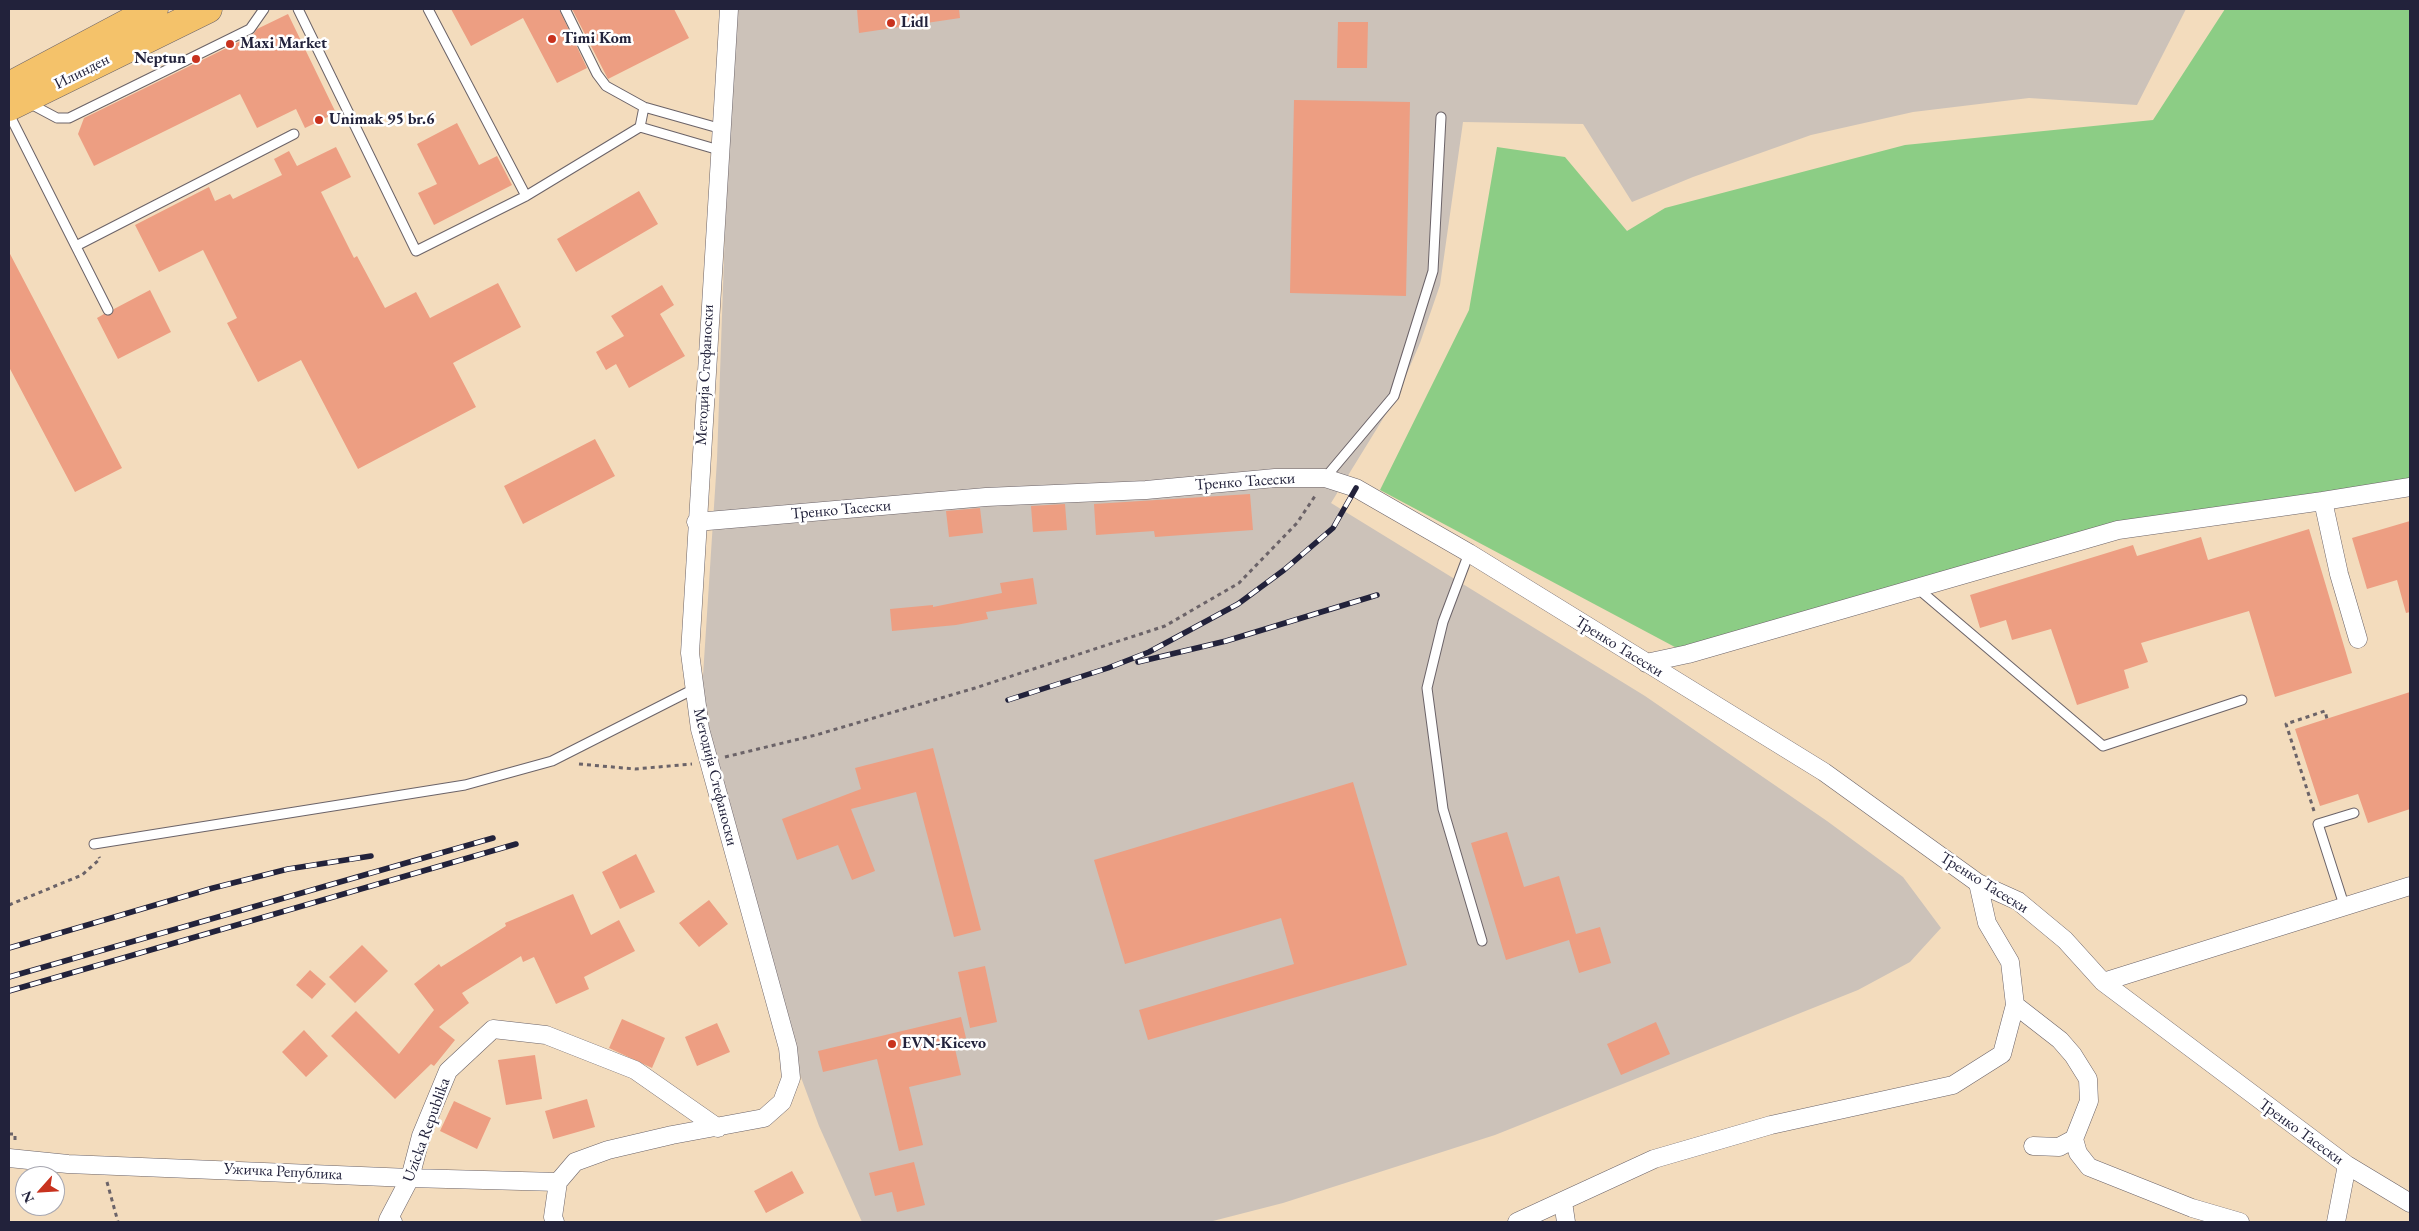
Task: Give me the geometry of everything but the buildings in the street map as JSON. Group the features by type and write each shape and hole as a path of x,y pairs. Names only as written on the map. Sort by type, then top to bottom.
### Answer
{"main road":[{"name":"Илинден","path":"13,102 154,9"},
{"name":"Илинден","path":"13,102 208,9"}],"street":[{"name":"Методија Стефаноски","path":"558,1182 575,1162 608,1150 672,1135 764,1118 782,1102 792,1078 788,1048 700,729 690,653 696,522 729,9"},
{"name":"Тренко Тасески","path":"696,522 986,497 1146,490 1275,478 1326,478 1356,488 1469,553 1824,772 1978,883 2018,901 2065,940 2103,982 2347,1166 2410,1203"},
{"path":"1646,663 1688,654 2118,530 2410,487"},
{"path":"2323,501 2338,574 2358,639"},
{"path":"1517,1222 1654,1159 1771,1125 1953,1085 2002,1054 2015,1004 2010,962 1986,923 1978,883"},
{"path":"2103,982 2346,908 2410,886"},
{"path":"2015,1004 2060,1040 2073,1055 2088,1079 2089,1101 2074,1139 2078,1153 2089,1167 2192,1208 2240,1222"},
{"name":"Uzicka Republika","path":"393,1222 388,1220 410,1178 422,1136 448,1071 493,1029 546,1035 635,1070 718,1128"},
{"path":"2033,1146 2059,1146 2074,1139"},
{"name":"Ужичка Република","path":"9,1158 102,1165 410,1178 558,1182"},
{"path":"2336,1222 2347,1166"},
{"path":"555,1222 553,1217 558,1182"},
{"path":"1563,1202 1566,1222"}],"lane":[{"path":"13,102 57,118 69,118 250,29 264,9"},
{"path":"298,9 416,251 526,196 640,127 719,150"},
{"path":"428,9 526,196"},
{"path":"565,9 597,74 606,86 644,107 722,129"},
{"path":"13,102 76,246 108,310"},
{"path":"640,127 644,107"},
{"path":"1326,478 1394,396 1434,271 1441,117"},
{"path":"76,246 294,134"},
{"path":"1469,553 1443,622 1427,688 1443,809 1482,941"},
{"path":"1915,587 2103,746 2242,700"},
{"path":"94,844 465,785 552,761 694,689"},
{"path":"2346,908 2318,824 2354,813"}],"path":[{"path":"552,761 635,769 709,762 825,732 975,688 1165,626 1239,582 1297,523 1326,478"},
{"path":"2318,824 2286,724 2325,712 2327,719"},
{"path":"9,904 82,875 100,859 94,844"},
{"path":"102,1165 118,1222"}],"shaded area":[{"path":"737,9 2186,9 2137,105 2029,98 1913,112 1811,135 1693,177 1632,202 1583,124 1463,122 1440,285 1420,343 1397,396 1331,503 1645,696 1827,821 1903,877 1941,928 1910,962 1858,990 1495,1135 1283,1203 1209,1222 862,1222 819,1126 799,1072 714,782 702,691 717,460 725,229"}],"green space":[{"path":"2225,9 2410,9 2410,487 2118,530 1688,654 1380,490 1469,310 1497,147 1565,157 1627,231 1665,208 1905,145 2153,120"}],"railway":[{"path":"1008,700 1108,668 1149,652 1238,604 1284,570 1333,528 1356,488"},
{"path":"1138,662 1226,641 1377,595"},
{"path":"9,977 493,838"},
{"path":"9,991 516,844"},
{"path":"9,948 213,888 288,869 371,856"}],"place":[{"name":"Lidl","path":"891,23"},
{"name":"Timi Kom","path":"552,39"},
{"name":"Maxi Market","path":"230,44"},
{"name":"Neptun","path":"196,59"},
{"name":"Unimak 95 br.6","path":"319,120"},
{"name":"EVN-Kicevo","path":"892,1044"}]}
